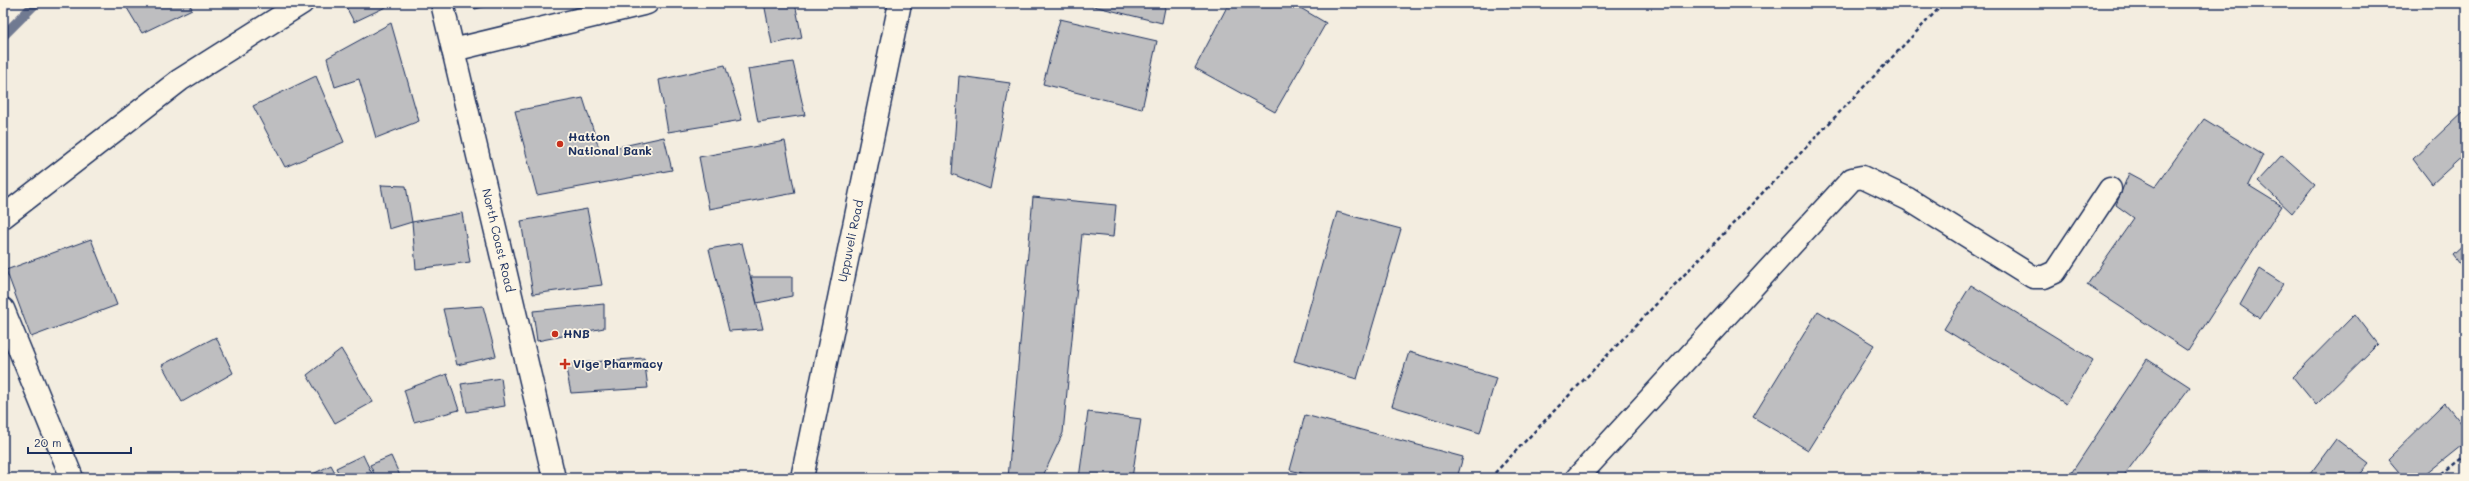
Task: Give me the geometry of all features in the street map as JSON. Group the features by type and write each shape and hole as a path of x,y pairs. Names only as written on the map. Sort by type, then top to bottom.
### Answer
{"street":[{"path":"3,217 180,80 302,3"},
{"name":"North Coast Road","path":"442,3 554,478"},
{"path":"453,50 647,3"},
{"name":"Uppuveli Road","path":"802,478 900,3"},
{"path":"1577,478 1852,179 1862,178 1908,199 2033,277 2044,277 2055,272 2110,189"},
{"path":"3,309 72,478"}],"path":[{"path":"1490,478 1944,3"},
{"path":"2436,478 2466,455"}],"building":[{"path":"124,3 189,3 192,9 142,33"},
{"path":"344,3 394,3 354,22"},
{"path":"473,3 499,3 475,9"},
{"path":"764,3 795,3 802,38 772,44"},
{"path":"1081,3 1166,3 1162,23"},
{"path":"1229,3 1292,3 1326,23 1275,112 1195,68"},
{"path":"1060,19 1157,41 1142,109 1043,84"},
{"path":"391,23 419,121 376,138 359,79 335,87 327,58"},
{"path":"793,62 805,115 758,122 748,69"},
{"path":"725,65 742,120 668,132 659,80"},
{"path":"316,76 344,142 285,167 253,106"},
{"path":"959,76 1010,83 990,189 952,174"},
{"name":"Hatton National Bank","path":"583,98 600,151 664,137 672,170 537,195 515,111"},
{"path":"2466,109 2466,153 2432,184 2413,159"},
{"path":"2204,119 2263,155 2248,185 2282,206 2188,351 2087,285 2134,218 2116,205 2129,173 2155,187"},
{"path":"785,141 795,193 709,209 699,157"},
{"path":"2282,155 2315,184 2292,213 2258,181"},
{"path":"381,185 406,186 412,222 389,229"},
{"path":"1033,197 1116,205 1113,237 1082,234 1063,433 1042,478 1008,478"},
{"path":"587,209 602,285 533,294 521,221"},
{"path":"1337,212 1401,229 1357,379 1294,361"},
{"path":"462,213 470,262 416,269 412,222"},
{"path":"91,239 117,305 31,337 6,270"},
{"path":"742,243 763,329 729,331 709,249"},
{"path":"2466,243 2466,272 2453,255"},
{"path":"2260,269 2283,284 2260,319 2240,305"},
{"path":"751,277 792,277 792,296 757,303"},
{"path":"1971,285 2093,360 2066,404 1944,329"},
{"path":"604,304 604,328 537,341 533,311"},
{"path":"483,306 496,356 457,365 443,309"},
{"path":"1818,311 1874,345 1808,450 1753,417"},
{"path":"2355,314 2378,344 2316,405 2293,377"},
{"path":"216,337 233,373 182,402 162,365"},
{"path":"341,349 373,402 335,423 307,375"},
{"path":"1409,352 1496,378 1480,433 1392,406"},
{"path":"644,358 648,388 571,393 565,364"},
{"path":"2147,359 2190,387 2122,478 2068,478"},
{"path":"447,374 459,410 414,422 404,390"},
{"path":"501,378 505,406 467,412 461,384"},
{"path":"2445,403 2466,429 2466,442 2421,478 2404,478 2388,459"},
{"path":"1088,412 1141,419 1132,478 1079,478"},
{"path":"1305,415 1463,457 1457,478 1319,478 1290,470"},
{"path":"2336,439 2369,464 2357,478 2307,478"},
{"path":"363,455 374,478 341,478 336,468"},
{"path":"391,456 401,478 376,478 370,465"},
{"path":"331,465 338,478 310,478 309,476"}],"waterway":[{"path":"3,36 36,3"}],"place":[{"name":"Hatton National Bank","path":"560,144"},
{"name":"HNB","path":"555,334"},
{"name":"Vige Pharmacy","path":"565,364"}]}
